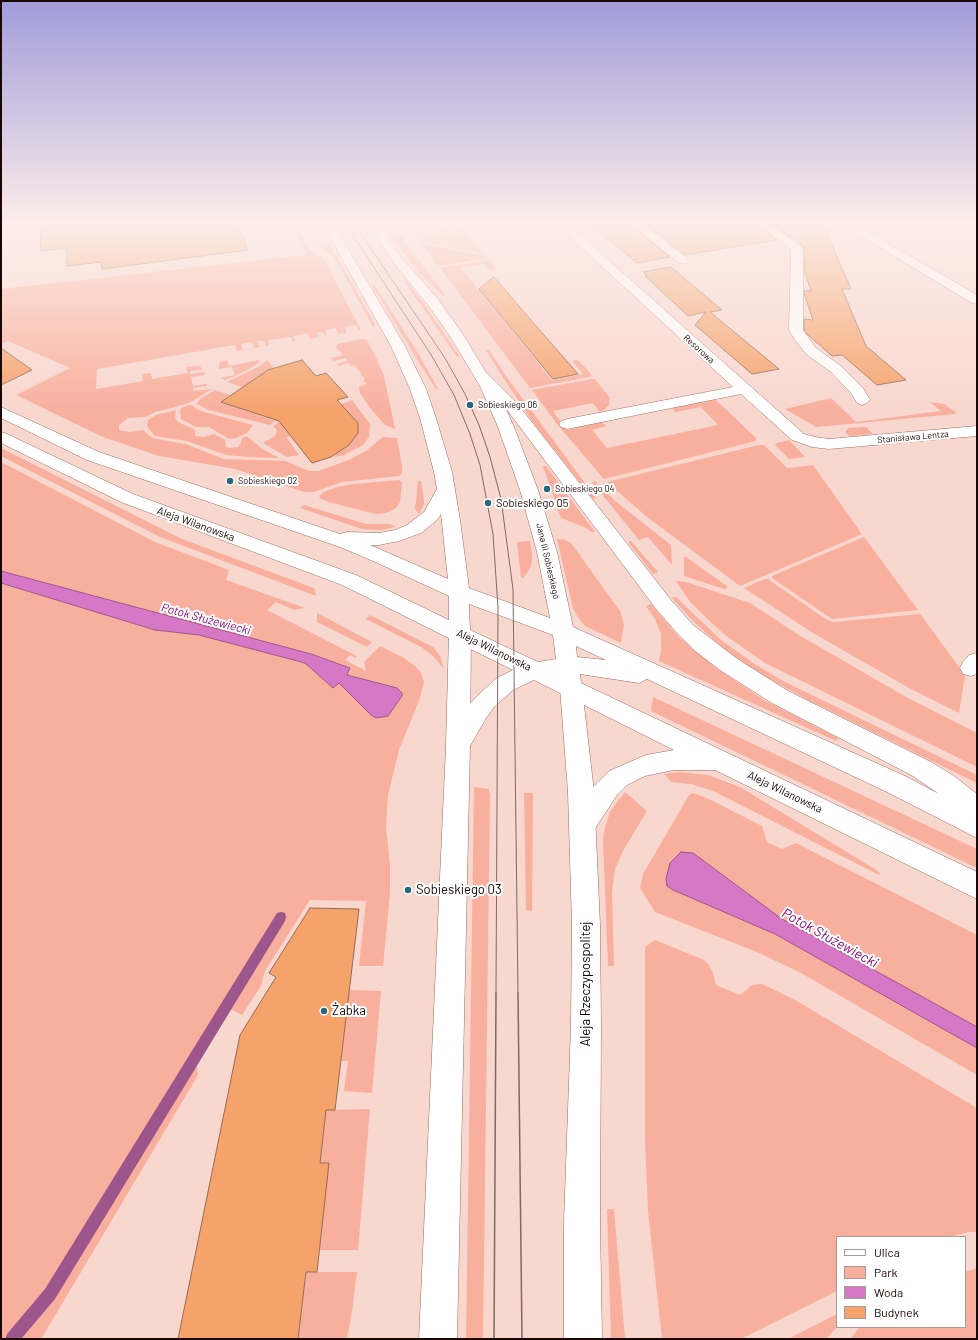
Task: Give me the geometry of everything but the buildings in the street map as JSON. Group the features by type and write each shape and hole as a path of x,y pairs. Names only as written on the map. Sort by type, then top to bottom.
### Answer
{"main road":[{"path":"365,288 394,337 407,364 428,418 446,489 459,592 460,634 458,746 438,1339"},
{"name":"Jana III Sobieskiego","path":"421,288 440,311 479,373 506,427 529,490 549,564 563,631"},
{"name":"Resorowa","path":"631,288 798,437 821,444 849,443"},
{"path":"797,288 796,330 811,351 836,369 858,391 862,400"},
{"path":"956,288 977,300"},
{"path":"479,373 511,405 664,605 686,630 728,664 780,697 922,769 946,784 977,809"},
{"path":"567,424 744,390"},
{"path":"1,412 93,456 380,556 459,592 563,631 890,781 977,826"},
{"name":"Stanisława Lentza","path":"849,443 977,431"},
{"name":"Aleja Wilanowska","path":"1,437 126,498 326,570 536,671"},
{"path":"328,537 379,539 406,532 420,526 431,516 446,489"},
{"name":"Aleja Rzeczypospolitej","path":"563,631 577,741 583,825 587,970 582,1190 583,1339"},
{"path":"458,746 478,711 493,693 514,678 536,671 569,677 598,667 674,681"},
{"name":"Aleja Wilanowska","path":"569,677 720,760 977,886"},
{"path":"583,825 608,787 618,778 636,769 646,765 674,760 720,760"}],"green space":[{"path":"14,288 339,288 361,330 359,330 356,325 344,327 347,333 338,334 335,328 325,330 327,336 325,336 323,332 317,333 319,337 311,339 307,333 293,336 296,341 293,342 291,337 268,340 269,346 266,346 264,341 258,341 260,347 254,348 252,342 241,344 243,350 237,351 235,345 97,369 96,389 143,381 142,374 151,373 152,379 188,373 186,367 199,366 203,369 190,371 190,374 204,372 205,375 191,377 193,386 207,384 207,386 193,388 193,391 212,389 191,402 155,412 145,417 128,418 119,425 119,430 130,432 143,430 152,438 185,444 224,459 286,461 309,471 318,471 349,460 366,451 383,437 397,438 402,474 399,476 342,482 314,492 304,492 235,469 159,456 103,437 16,395 70,368 8,341 1,344 1,289"},
{"path":"351,288 354,288 375,324 373,327"},
{"path":"374,288 376,288 420,356 438,389 436,389"},
{"path":"409,288 411,288 423,302 460,357 457,357"},
{"path":"434,288 439,288 445,295 443,296"},
{"path":"455,288 477,288 552,380 583,374 572,361 576,360 579,361 592,375 590,377 530,388"},
{"path":"362,339 367,340 384,376 395,429 385,425 370,408 360,393 359,387 367,384 363,380 365,379 361,375 362,374 354,365 351,366 348,363 338,366 337,364 348,361 346,358 334,361 331,358 343,355 336,347 337,344"},
{"path":"486,350 489,350 506,376 596,498 593,499 534,424"},
{"path":"227,360 229,366 260,361 256,365 225,380 221,378 235,375 232,367 219,369 219,363"},
{"path":"267,360 274,368 255,379 247,386 243,387 227,382 260,366"},
{"path":"595,379 610,398 609,405 605,409 600,412 593,403 553,411 567,430 602,422 606,426 592,430 607,448 718,425 701,407 676,412 672,408 713,399 716,400 756,438 756,441 604,479 557,424 532,390"},
{"path":"215,390 230,395 221,402 275,421 270,425 209,410 197,404 200,399"},
{"path":"831,398 856,422 941,411 930,402 944,404 956,412 955,414 816,427 785,409"},
{"path":"352,400 370,424 369,437 363,445 344,455 335,457 334,456 349,445 358,433 358,423 341,404"},
{"path":"192,405 196,409 204,412 253,425 247,433 236,438 229,439 209,427 196,427 181,419 181,408"},
{"path":"176,410 175,418 178,422 195,430 195,436 204,437 214,434 225,440 226,447 230,448 238,447 242,438 247,436 261,448 279,458 226,455 187,441 155,436 147,426 148,420 156,415"},
{"path":"279,422 291,436 287,438 299,455 287,457 263,443 275,436 277,430 273,426"},
{"path":"866,427 873,434 849,436 845,432 848,428"},
{"path":"789,440 805,457 789,459 775,445 777,443"},
{"path":"764,445 787,468 813,465 862,534 740,586 647,517 607,482"},
{"path":"1,448 182,539 314,588 316,596 160,537 1,456"},
{"path":"1,462 155,542 229,570 226,580 305,608 294,610 276,602 267,610 357,656 355,658 350,655 345,660 366,671 364,662 380,646 404,658 416,667 421,673 424,682 420,698 399,750 388,795 386,827 390,865 390,893 383,966 359,966 366,901 310,900 265,971 261,986 242,1015 229,1008 196,1059 198,1075 40,1339 1,1339 1,583 155,630 199,635 305,663 333,688 339,682 371,715 388,716 402,696 397,688 347,675 350,669 311,654 1,571"},
{"path":"543,466 546,466 595,532 561,518"},
{"path":"399,480 402,482 400,502 396,508 386,513 375,514 329,502 321,499 319,496 322,493 337,487"},
{"path":"418,481 421,481 424,500 424,504 419,514 415,508"},
{"path":"595,481 614,500 671,545 672,565 648,537 639,540 592,482"},
{"path":"304,505 366,524 390,524 396,527 381,530 362,529 300,508"},
{"path":"864,537 918,610 832,619 772,578 772,576"},
{"path":"557,539 565,540 571,543 620,611 624,624 621,643 585,626 577,616 573,608"},
{"path":"530,541 532,562 529,570 523,578 521,578 517,542"},
{"path":"631,541 658,572 653,574 628,542"},
{"path":"684,557 727,586 727,588 724,589 684,576"},
{"path":"768,579 827,620 834,622 920,614 965,675 959,713 909,688 813,633 744,588"},
{"path":"676,581 686,582 750,603 799,635 906,697 977,733 977,767 765,663 725,635 713,624 691,603"},
{"path":"676,597 721,640 756,665 785,682 977,775 977,783 808,700 753,670 724,649 692,620 672,598"},
{"path":"651,604 678,636 715,667 764,700 838,738 836,741 659,661 661,634 655,619 646,606"},
{"path":"317,613 372,642 367,647 317,622"},
{"path":"370,615 433,647 440,656 444,669 433,656 421,647 366,619"},
{"path":"653,697 977,849 977,868 651,711"},
{"path":"679,772 708,775 740,787 878,871 880,873 879,875 713,791 691,784 671,782 664,774"},
{"path":"474,787 489,789 490,793 483,1339 466,1339"},
{"path":"625,792 647,811 624,849 615,869 612,892 614,966 608,966 603,841 604,831 610,812"},
{"path":"524,793 533,793 532,911 526,910"},
{"path":"693,793 709,799 762,826 767,842 782,849 796,843 977,935 977,1075 801,973 757,952 655,912 640,888 643,874 689,795"},
{"path":"655,940 704,960 709,965 713,973 716,985 740,995 752,985 762,984 795,1000 977,1108 977,1232 969,1232 953,1236 836,1236 836,1292 741,1339 662,1339 648,1211 645,1140 645,947"},
{"path":"349,990 381,991 372,1093 344,1091 348,1061 341,1061"},
{"path":"370,1109 358,1250 319,1250 322,1224 320,1163 326,1110"},
{"path":"607,1209 614,1209 625,1339 611,1339"},
{"path":"977,1268 977,1339 850,1339 859,1328 966,1328 966,1272"},
{"path":"306,1272 357,1272 347,1339 298,1339"},
{"path":"836,1315 836,1328 826,1339 788,1339"}],"water":[{"path":"1,571 311,654 350,668 347,675 397,688 402,693 402,696 388,716 376,718 371,715 339,683 333,688 305,663 199,635 155,630 1,583"},
{"path":"681,852 693,853 782,919 977,1027 977,1048 775,934 673,890 667,886 666,879 670,863"}],"waterway":[{"path":"12,1339 50,1294 281,917"}],"tram line":[{"path":"387,288 430,353 454,395 470,434 480,465 493,534 498,607 496,994"},
{"path":"397,288 445,358 465,394 479,425 490,457 501,499 513,589 518,994"},
{"path":"494,1339 496,993"},
{"path":"518,993 522,1339"}],"place":[{"name":"Sobieskiego 06","path":"470,405"},
{"name":"Sobieskiego 02","path":"230,481"},
{"name":"Sobieskiego 04","path":"547,489"},
{"name":"Sobieskiego 05","path":"488,503"},
{"name":"Sobieskiego 03","path":"408,890"},
{"name":"Żabka","path":"324,1011"}],"water label":[{"name":"Potok Służewiecki","path":"206,619"},
{"name":"Potok Służewiecki","path":"830,938"}]}
